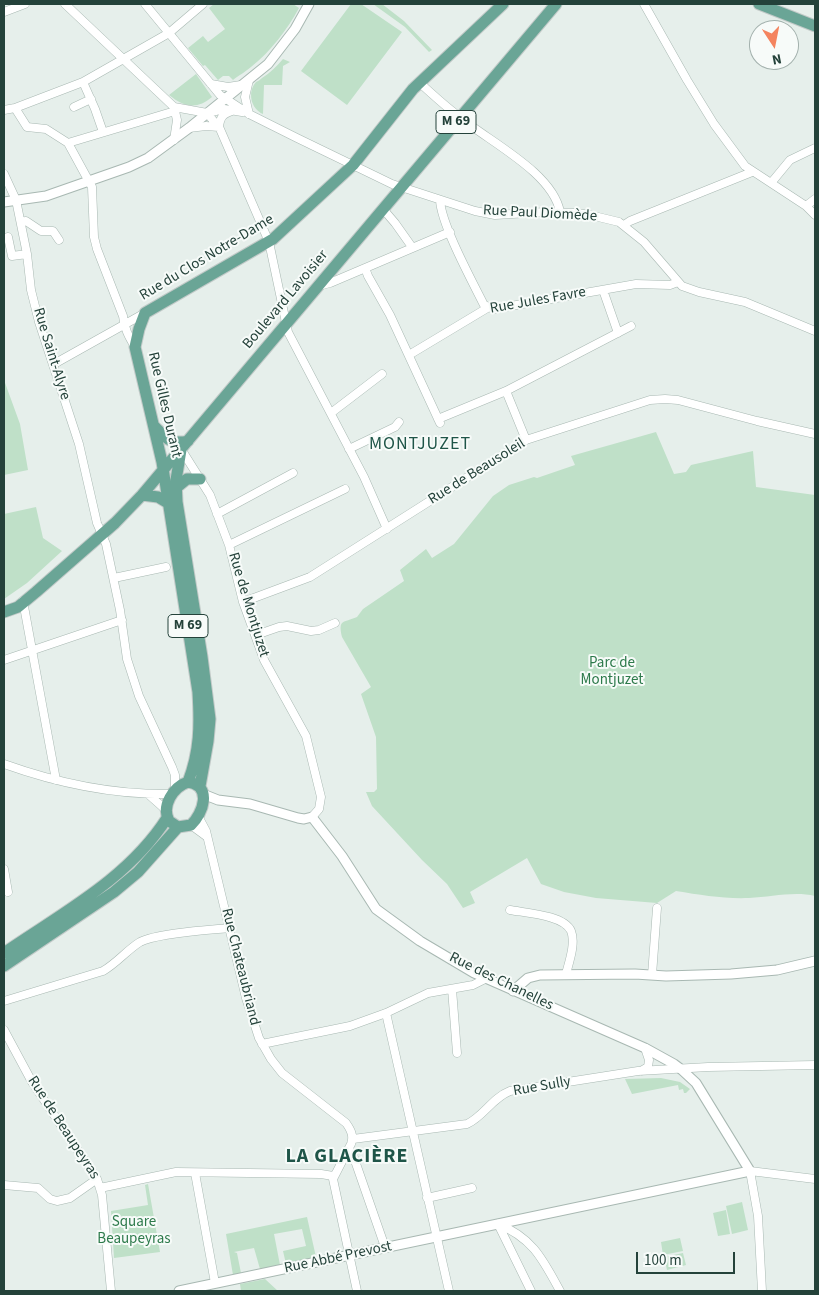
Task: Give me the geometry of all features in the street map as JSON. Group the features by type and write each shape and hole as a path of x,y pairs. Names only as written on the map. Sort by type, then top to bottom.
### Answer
{"main road":[{"name":"Rue du Clos Notre-Dame","path":"145,313 269,242 353,166 393,113 420,83 503,4"},
{"name":"Boulevard Lavoisier","path":"7,610 18,607 36,592 124,514 142,495 556,4"},
{"path":"760,4 815,26"},
{"name":"Rue Gilles Durant","path":"145,313 135,347 163,470"},
{"path":"154,426 169,441 185,445"},
{"name":"M 69","path":"185,445 176,488 210,719 202,790"},
{"name":"M 69","path":"163,470 199,700 200,717 196,760 179,785"},
{"path":"176,488 187,479 200,479"},
{"path":"142,495 158,497 168,503"},
{"path":"4,953 108,883 130,863 161,827 179,785 202,790 197,817 178,827 138,872 114,892 4,966"},
{"path":"167,814 174,826 178,827"}],"street":[{"path":"4,12 25,4"},
{"path":"65,4 174,109 177,120 174,140"},
{"name":"Rue Paul Diomède","path":"145,4 211,84 225,98 249,114 353,166 401,187 475,211 495,215 560,212 590,215 619,222 644,242 678,282 688,289 745,302 815,331"},
{"path":"4,110 83,82 169,33 203,4"},
{"path":"4,202 46,196 148,158 174,140 268,64 295,29 309,4"},
{"path":"644,4 714,124 744,166 806,206 815,215"},
{"path":"83,82 103,132"},
{"path":"211,84 228,87 245,83"},
{"path":"245,83 245,97 249,114"},
{"path":"420,83 460,118 537,174 559,205 560,212"},
{"path":"74,107 91,100"},
{"path":"14,108 27,127 46,129 68,143 174,109"},
{"name":"Rue Paul Diomède","path":"174,109 207,113 224,109 249,114"},
{"path":"219,127 220,119 224,114 233,110"},
{"path":"207,113 219,127 269,242 288,332 331,413 388,529"},
{"path":"189,128 219,127"},
{"name":"Rue Gilles Durant","path":"68,143 93,192 94,237 97,249 123,316 124,325 135,347"},
{"path":"771,183 790,160 815,148"},
{"path":"624,225 752,172"},
{"name":"Rue Saint-Alyre","path":"4,174 16,200 27,254 31,290 79,444 88,489 97,523 102,534"},
{"path":"806,206 815,199"},
{"path":"440,200 440,206 450,232 484,305 489,307"},
{"path":"383,209 412,247"},
{"path":"21,222 26,221 41,231 53,231 59,240"},
{"path":"318,286 330,283 450,232"},
{"path":"8,237 12,256 27,254"},
{"path":"365,268 439,421 506,391 631,326"},
{"name":"Rue Jules Favre","path":"409,356 489,307 494,309 636,284 670,285 678,282"},
{"path":"603,290 618,332"},
{"name":"Rue du Clos Notre-Dame","path":"54,364 145,313"},
{"path":"331,413 382,374"},
{"path":"506,391 526,440"},
{"name":"Rue de Beausoleil","path":"244,602 310,577 526,440 629,407 657,399 678,400 815,434"},
{"path":"349,449 394,427 400,422"},
{"name":"Rue de Montjuzet","path":"185,445 218,514 229,545 244,602 264,660 302,729 308,744 321,797 319,809 312,817"},
{"path":"218,514 293,473"},
{"path":"229,545 345,489"},
{"path":"102,534 114,578 127,659 138,696 168,754 179,785 146,794"},
{"path":"114,578 166,567"},
{"path":"23,601 56,780"},
{"path":"4,660 122,620"},
{"path":"256,635 287,626 311,631 319,630 335,623"},
{"path":"4,764 56,780 104,789 146,794 153,797 167,814"},
{"path":"202,790 218,800 250,804 304,819 312,817"},
{"path":"206,836 197,817 218,800"},
{"name":"Rue Chateaubriand","path":"197,817 204,826 252,1020 262,1044 282,1072 346,1124 351,1131 353,1139"},
{"name":"Rue des Chanelles","path":"312,817 342,856 376,909 420,941 456,963 645,1048 682,1070 696,1084 750,1171"},
{"path":"4,869 8,892"},
{"path":"652,975 657,908"},
{"path":"510,910 564,922 571,931 573,941 566,974"},
{"path":"4,1001 103,971 114,965 139,943 151,937 230,928"},
{"path":"513,990 521,982 532,976 566,974 706,975 766,971 815,961"},
{"path":"262,1044 350,1026 386,1013 428,993 473,985 487,978"},
{"path":"452,989 457,1053"},
{"path":"386,1013 449,1291"},
{"name":"Rue de Beaupeyras","path":"4,1030 32,1082 100,1188 111,1291"},
{"path":"641,1071 648,1067 649,1060 645,1048"},
{"name":"Rue Sully","path":"353,1139 467,1124 477,1119 500,1095 510,1091 641,1071 815,1064"},
{"path":"353,1139 333,1176 333,1183 357,1291"},
{"path":"349,1149 353,1155 385,1247"},
{"path":"762,1291 758,1216 750,1171 815,1179"},
{"name":"Rue Abbé Prevost","path":"179,1291 750,1171"},
{"path":"100,1188 176,1172 321,1174 333,1176"},
{"path":"195,1173 215,1283"},
{"path":"4,1185 38,1188 50,1199 57,1201 70,1198 96,1179"},
{"path":"427,1198 472,1188"},
{"path":"498,1224 531,1291"},
{"path":"498,1224 532,1246 539,1253 560,1291"}],"green space":[{"path":"214,4 293,4 299,8 278,40 258,61 233,80 229,76 223,76 218,80 188,48 203,36 208,42 225,29 209,8"},
{"path":"351,4 361,4 402,32 347,105 301,71"},
{"path":"373,4 382,4 404,21 432,50 429,52 405,27"},
{"path":"283,59 290,62 283,66 282,85 264,85 263,114 253,104 251,95 253,86 271,72"},
{"path":"196,74 212,97 201,104 190,105 180,102 169,95"},
{"path":"4,380 20,424 28,470 4,475"},
{"name":"Parc de Montjuzet","path":"656,432 674,474 686,472 691,465 753,451 756,487 815,495 815,896 791,894 731,898 676,891 657,903 596,898 564,892 541,884 527,858 470,892 475,903 463,908 447,884 372,806 366,792 374,792 377,789 376,737 361,694 371,687 342,637 341,624 357,617 363,609 404,581 400,570 426,549 432,558 454,544 493,496 509,485 575,465 571,456"},
{"path":"36,507 43,538 62,551 27,583 4,599 4,514"},
{"path":"661,1078 680,1082 690,1089 684,1093 683,1089 679,1090 678,1085 632,1094 625,1079"},
{"name":"Square Beaupeyras","path":"148,1184 160,1252 114,1258 111,1211 148,1205 145,1185"},
{"path":"742,1202 748,1230 732,1234 726,1206"},
{"path":"726,1210 730,1234 718,1236 713,1213"},
{"path":"307,1217 316,1257 286,1264 283,1251 306,1246 302,1229 274,1234 280,1265 260,1269 254,1248 234,1252 237,1253 241,1273 233,1275 226,1234"},
{"path":"680,1238 683,1251 663,1255 661,1242"},
{"path":"683,1253 686,1265 667,1270 664,1257"},
{"path":"265,1279 278,1291 241,1291 240,1284"}],"district":[{"name":"MONTJUZET","path":"420,445"},
{"name":"LA GLACIÈRE","path":"347,1158"}]}
